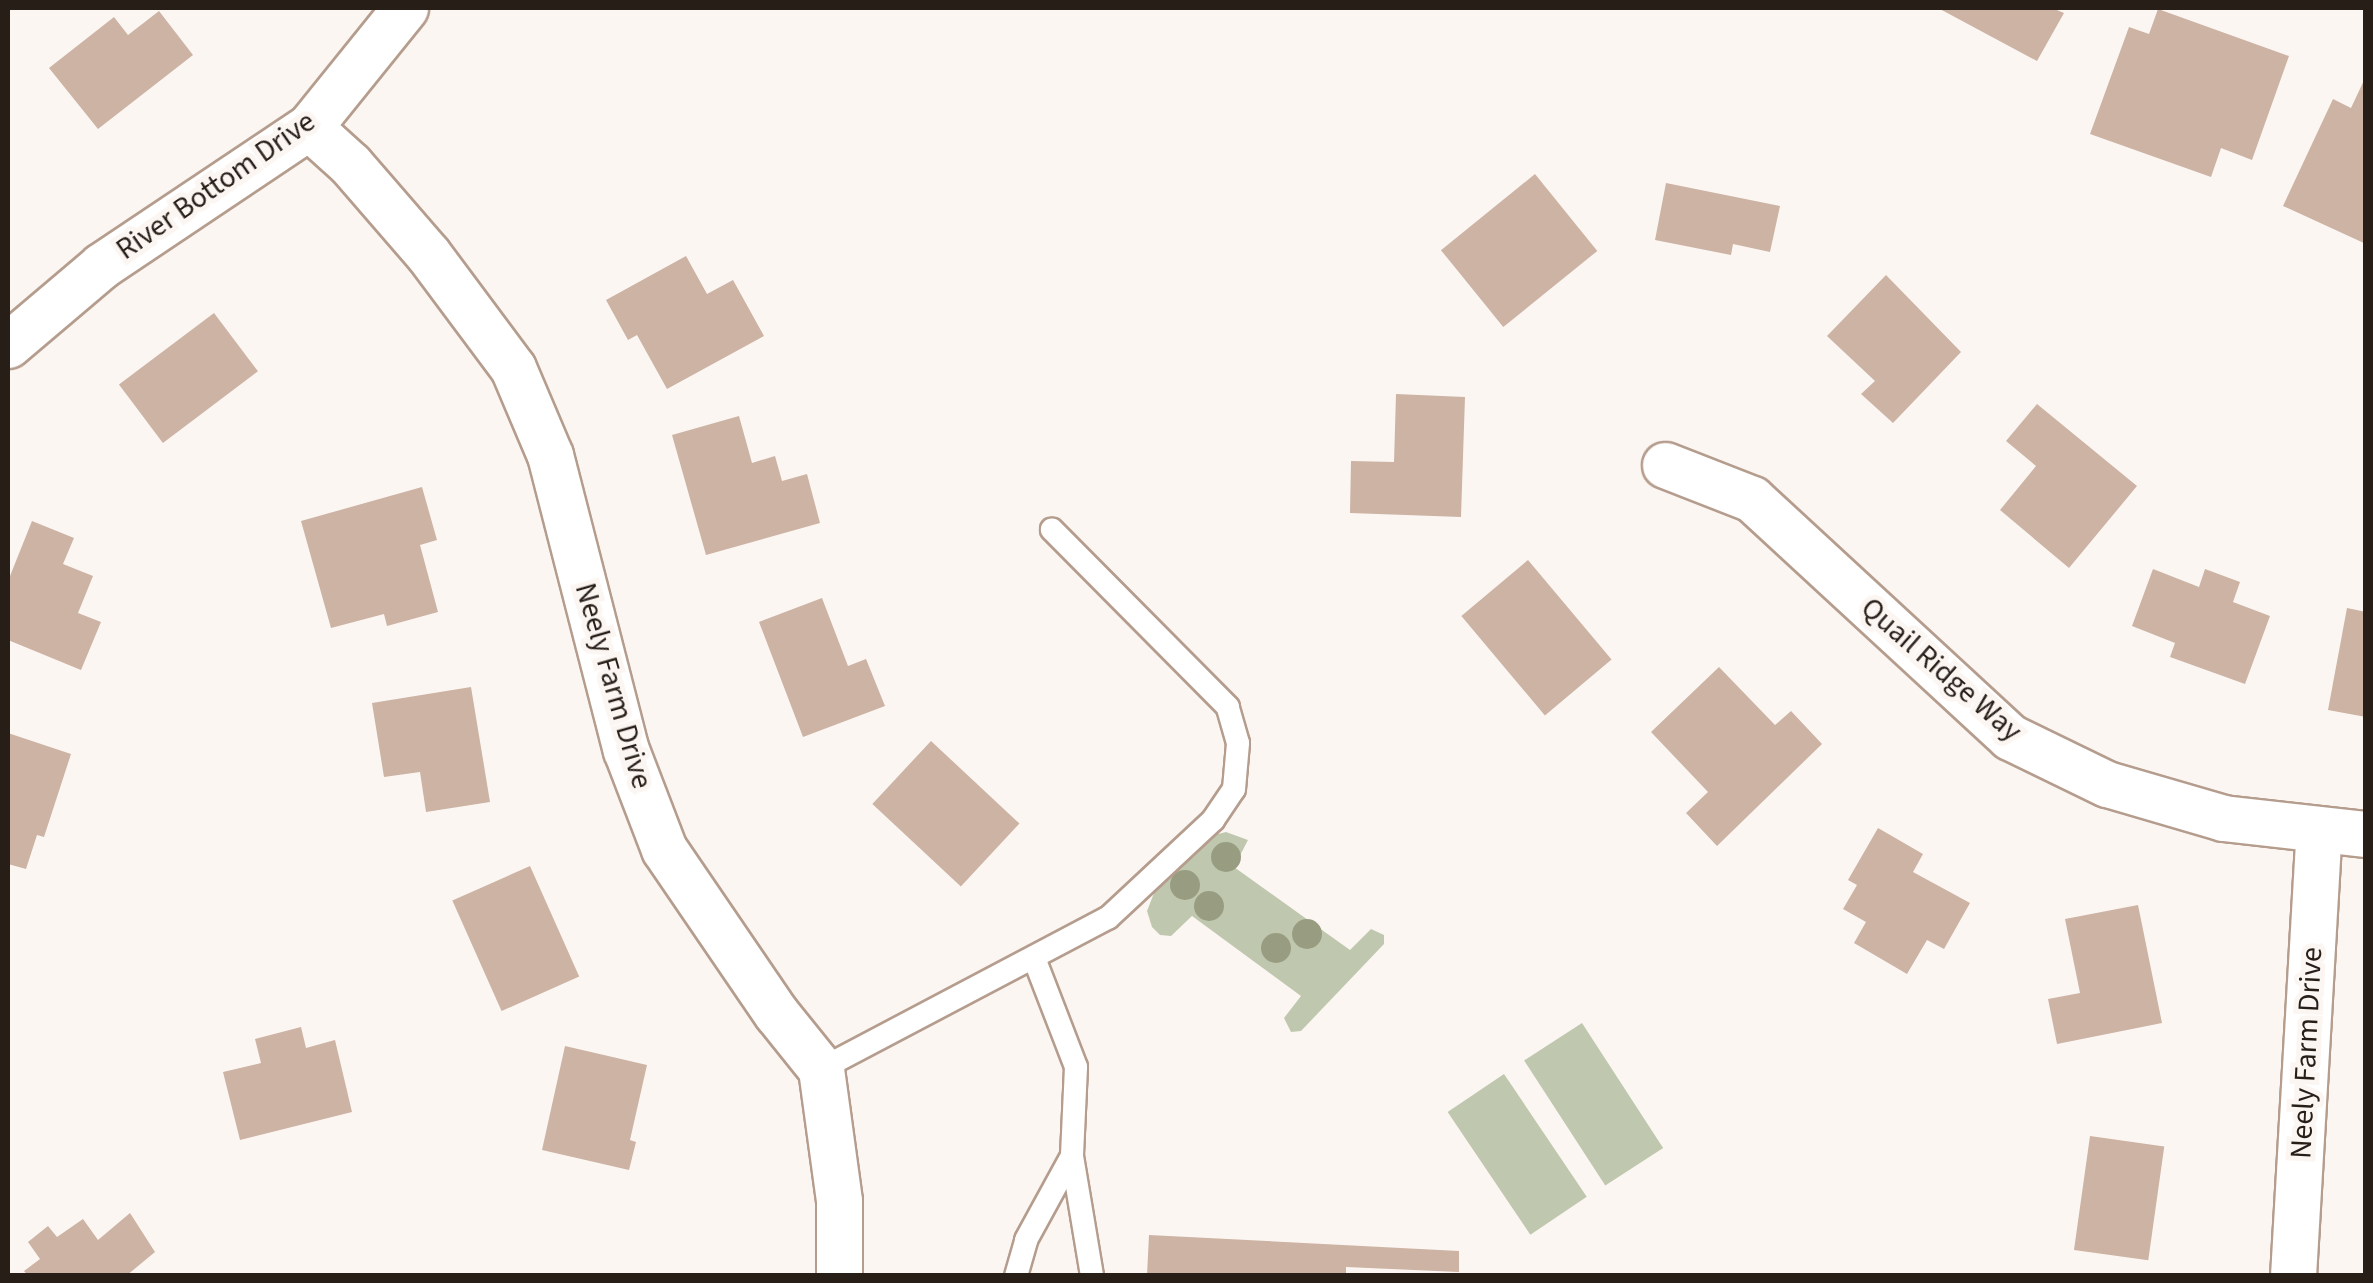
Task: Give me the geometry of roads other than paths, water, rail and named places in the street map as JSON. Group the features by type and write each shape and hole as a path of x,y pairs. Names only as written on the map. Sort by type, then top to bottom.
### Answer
{"street":[{"name":"River Bottom Drive","path":"8,344 101,266 310,127 404,8"},
{"name":"Neely Farm Drive","path":"310,127 350,164 428,254 513,368 550,454 626,750 664,849 776,1013 820,1069 839,1201 839,1276"},
{"name":"Quail Ridge Way","path":"1665,465 1752,499 2010,737 2107,784 2223,818 2366,834"},
{"name":"Neely Farm Drive","path":"2294,1276 2319,830"}],"lane":[{"path":"820,1069 1108,918 1214,820 1234,789 1238,743 1228,706 1052,530"},
{"path":"1034,958 1076,1067 1072,1156 1092,1276"},
{"path":"1016,1276 1026,1240 1072,1156"}]}
